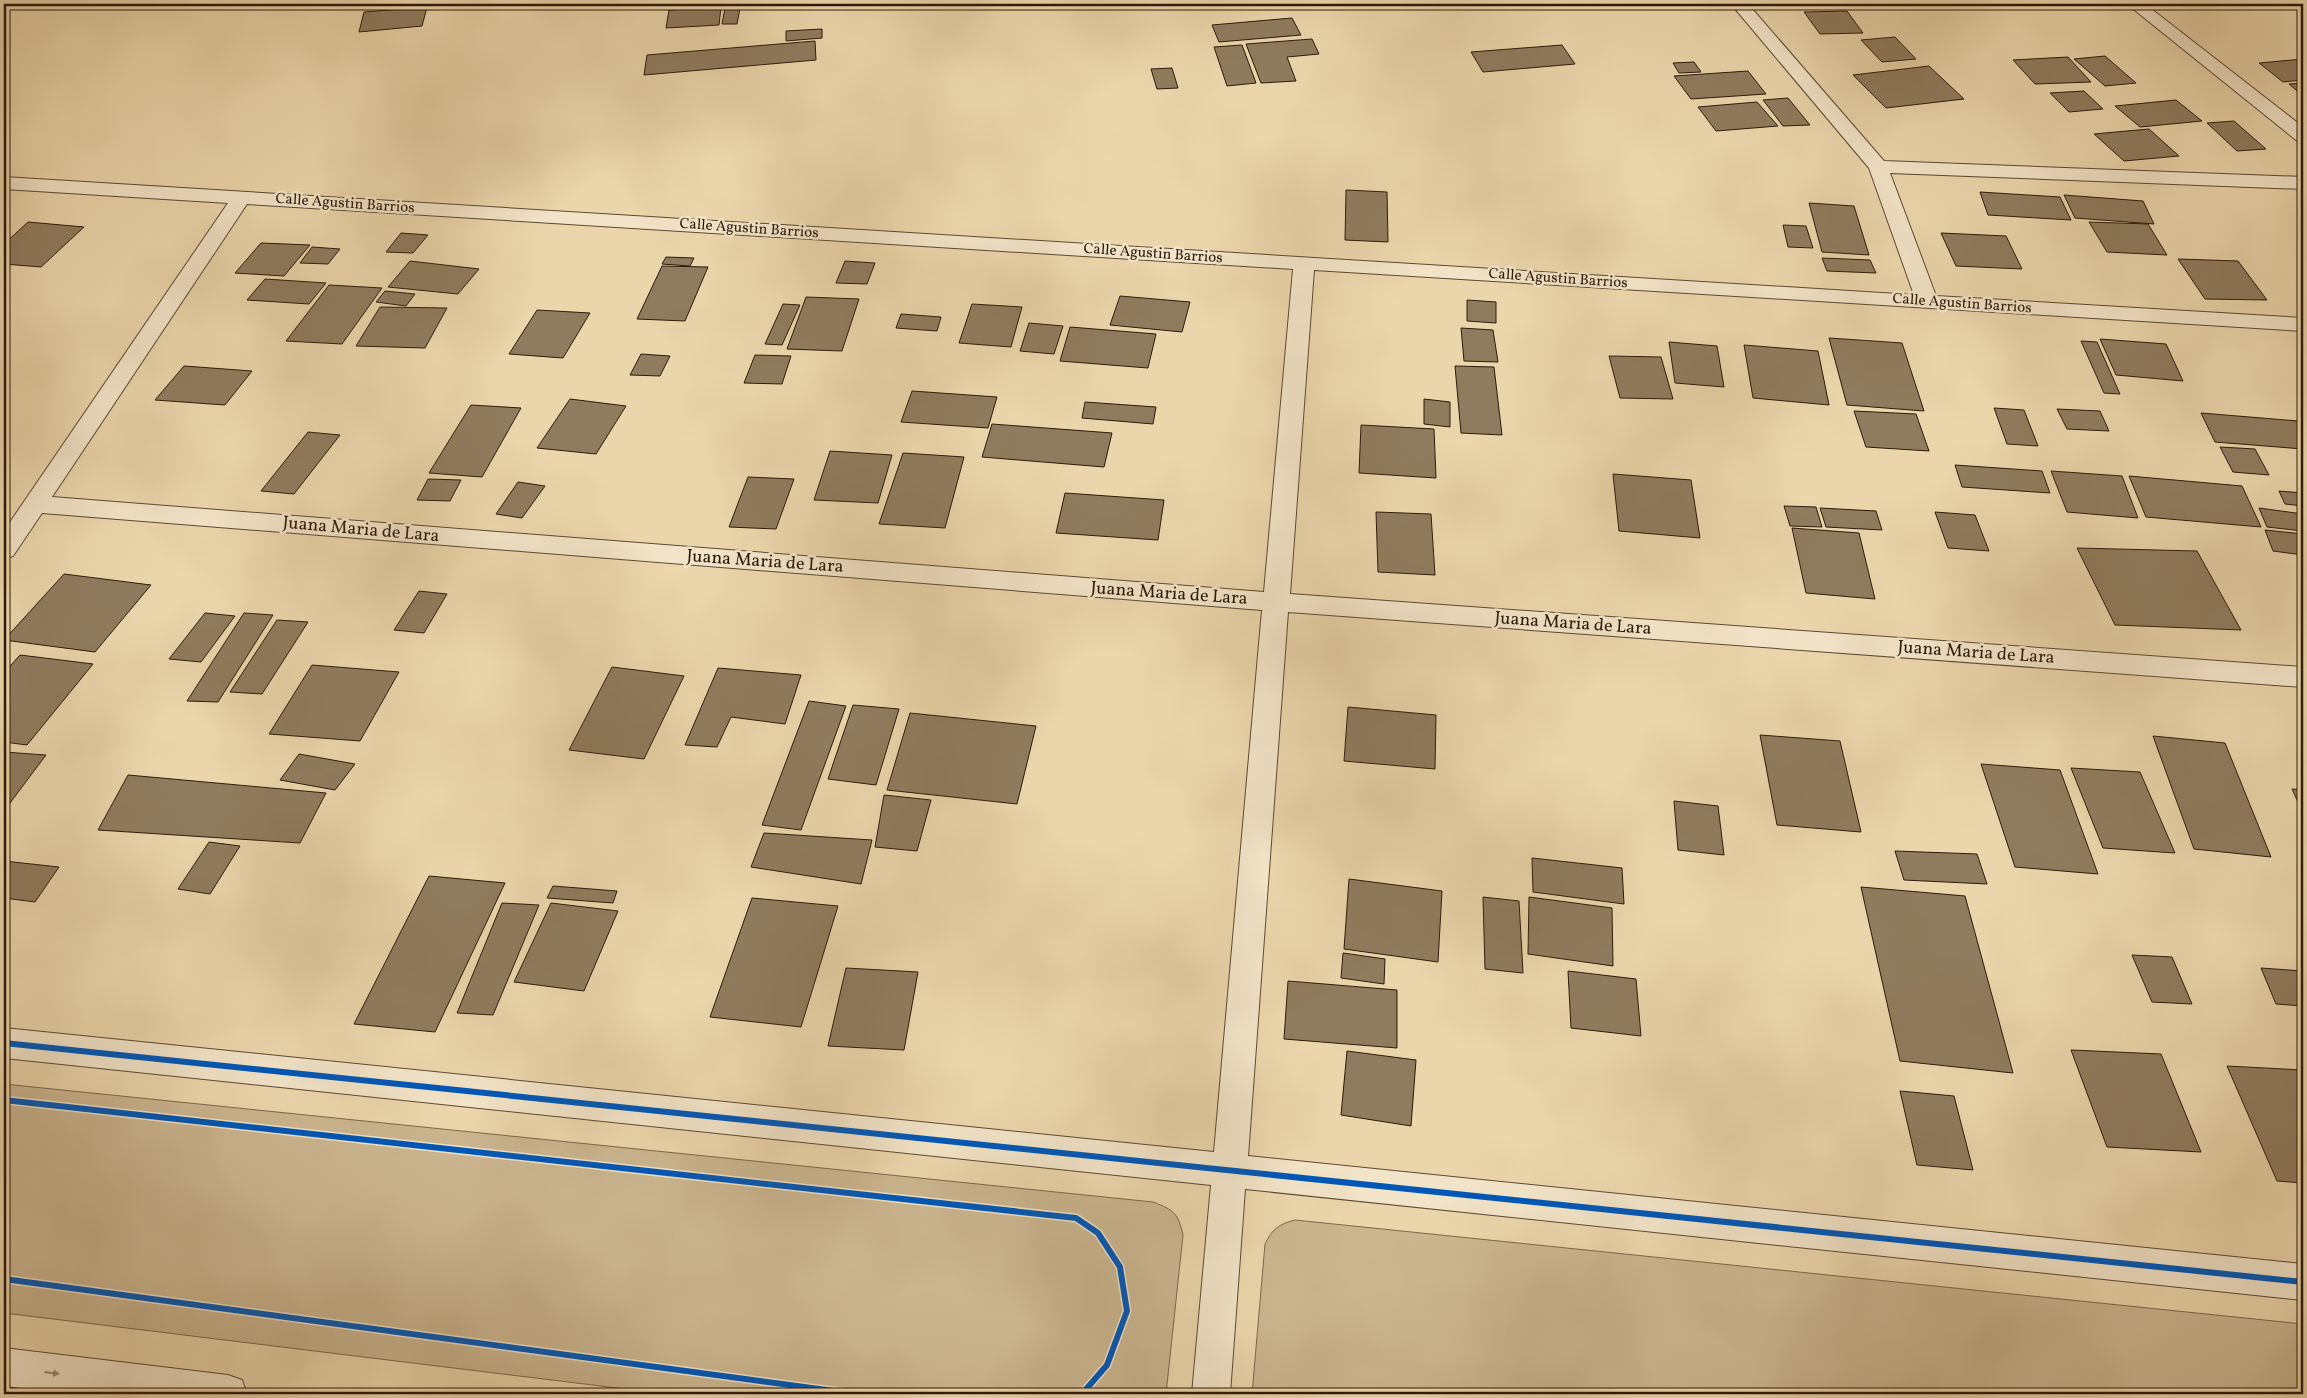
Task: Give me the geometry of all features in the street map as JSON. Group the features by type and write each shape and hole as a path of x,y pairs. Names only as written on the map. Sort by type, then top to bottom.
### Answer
{"street":[{"path":"1739,4 1878,167 1927,302"},
{"path":"2135,4 2303,136"},
{"path":"1878,167 2303,183"},
{"name":"Calle Agustin Barrios","path":"4,183 2303,325"},
{"path":"4,550 241,198"},
{"path":"1211,1394 1304,263"},
{"name":"Juana Maria de Lara","path":"34,504 1276,602 2303,677"},
{"path":"4,1043 2303,1282"},
{"path":"4,1367 228,1394"}],"shaded area":[{"path":"4,1084 1153,1202 1166,1207 1174,1213 1183,1235 1166,1394 666,1394 4,1313"},
{"path":"1295,1220 2303,1324 2303,1394 1252,1394 1265,1244 1270,1234 1277,1228"}],"building":[{"path":"1487,4 1540,4 1491,9"},
{"path":"427,7 422,26 359,32 364,12"},
{"path":"721,7 719,25 666,28 669,10"},
{"path":"725,8 740,8 737,24 722,24"},
{"path":"1847,11 1863,33 1820,34 1804,12"},
{"path":"1292,18 1301,35 1219,42 1212,25"},
{"path":"822,29 822,38 786,41 786,31"},
{"path":"1895,37 1916,59 1882,62 1861,40"},
{"path":"1312,39 1319,54 1287,57 1296,81 1261,83 1246,44"},
{"path":"815,41 816,60 644,75 647,55"},
{"path":"1242,45 1256,83 1227,86 1214,47"},
{"path":"1562,45 1575,64 1483,72 1471,52"},
{"path":"2105,56 2136,83 2105,86 2074,59"},
{"path":"2068,57 2091,82 2035,84 2013,60"},
{"path":"2303,59 2303,80 2283,82 2259,63"},
{"path":"1694,62 1701,72 1679,73 1673,63"},
{"path":"1929,66 1964,99 1886,108 1853,75"},
{"path":"1172,68 1178,88 1157,89 1151,69"},
{"path":"1748,71 1766,94 1691,99 1674,76"},
{"path":"2303,83 2303,96 2289,84"},
{"path":"2084,91 2103,109 2069,112 2050,93"},
{"path":"1788,98 1810,125 1783,126 1763,100"},
{"path":"2176,100 2202,121 2140,127 2115,106"},
{"path":"1757,102 1778,126 1716,131 1698,107"},
{"path":"2234,121 2266,149 2237,151 2207,123"},
{"path":"2149,129 2179,156 2124,161 2094,134"},
{"path":"1346,190 1387,192 1388,242 1345,240"},
{"path":"1980,192 2060,197 2071,220 1988,215"},
{"path":"2064,195 2143,201 2154,224 2075,218"},
{"path":"1809,203 1854,206 1869,255 1822,252"},
{"path":"28,222 84,227 41,267 4,264 4,244"},
{"path":"2089,222 2148,224 2167,255 2107,252"},
{"path":"1783,225 1806,226 1813,248 1788,247"},
{"path":"401,233 428,235 413,253 386,252"},
{"path":"1941,233 2006,236 2022,269 1956,266"},
{"path":"261,243 310,245 284,276 235,273"},
{"path":"312,247 340,249 328,264 300,263"},
{"path":"666,257 694,258 690,266 662,264"},
{"path":"1822,258 1870,260 1876,273 1827,271"},
{"path":"2178,259 2238,261 2267,300 2205,299"},
{"path":"410,261 479,269 458,294 388,287"},
{"path":"845,261 875,263 867,284 836,283"},
{"path":"662,266 708,267 685,321 637,319"},
{"path":"265,279 326,283 309,304 247,300"},
{"path":"329,285 382,288 342,344 286,341"},
{"path":"385,291 415,294 406,306 376,302"},
{"path":"1120,296 1190,302 1182,332 1110,325"},
{"path":"806,297 859,299 842,351 787,349"},
{"path":"1467,300 1496,302 1496,323 1467,321"},
{"path":"783,304 800,305 782,345 765,344"},
{"path":"972,304 1022,307 1011,347 959,343"},
{"path":"380,307 447,308 425,348 356,346"},
{"path":"537,310 590,313 563,358 509,354"},
{"path":"901,314 941,317 937,331 896,328"},
{"path":"1029,323 1063,326 1054,354 1020,351"},
{"path":"1070,327 1156,334 1148,368 1060,361"},
{"path":"1461,328 1493,330 1498,362 1464,361"},
{"path":"1829,338 1902,343 1924,411 1847,405"},
{"path":"2100,339 2166,344 2183,381 2116,375"},
{"path":"2081,341 2097,342 2120,394 2104,393"},
{"path":"1669,342 1717,346 1724,387 1675,383"},
{"path":"1744,345 1818,351 1829,405 1753,398"},
{"path":"641,354 670,356 660,376 630,375"},
{"path":"755,355 791,356 782,384 744,383"},
{"path":"1609,356 1661,357 1673,399 1620,398"},
{"path":"184,366 252,371 225,405 155,400"},
{"path":"1455,366 1494,367 1502,435 1461,433"},
{"path":"912,391 997,397 988,428 901,422"},
{"path":"570,399 626,406 596,454 537,448"},
{"path":"1424,399 1450,402 1450,427 1424,424"},
{"path":"1085,402 1156,407 1153,424 1082,418"},
{"path":"471,405 521,408 482,477 429,473"},
{"path":"1994,408 2024,410 2038,446 2007,444"},
{"path":"2057,409 2100,411 2109,431 2067,429"},
{"path":"1854,411 1916,414 1929,451 1866,447"},
{"path":"2201,413 2298,421 2303,432 2303,449 2215,442"},
{"path":"992,424 1112,433 1104,467 982,457"},
{"path":"1361,425 1434,429 1436,478 1359,473"},
{"path":"308,432 340,435 294,494 261,491"},
{"path":"2220,447 2255,449 2269,475 2233,472"},
{"path":"830,451 892,455 878,503 814,500"},
{"path":"903,453 964,457 945,528 879,524"},
{"path":"1955,465 2042,471 2050,493 1962,487"},
{"path":"2051,471 2122,476 2138,518 2067,512"},
{"path":"1613,474 1691,480 1700,538 1619,531"},
{"path":"2129,476 2242,486 2261,527 2146,517"},
{"path":"748,477 794,479 776,529 729,527"},
{"path":"428,479 461,480 450,501 417,500"},
{"path":"518,482 545,486 522,518 496,514"},
{"path":"2279,491 2303,493 2303,506 2285,504"},
{"path":"1065,493 1164,500 1158,540 1056,533"},
{"path":"1784,506 1816,507 1822,527 1790,526"},
{"path":"1820,508 1876,511 1882,530 1826,527"},
{"path":"2259,508 2303,514 2303,531 2267,527"},
{"path":"1376,512 1431,514 1435,575 1378,572"},
{"path":"1935,512 1975,515 1989,551 1948,548"},
{"path":"1792,528 1859,533 1875,599 1806,593"},
{"path":"2265,530 2303,534 2303,555 2273,551"},
{"path":"2077,548 2197,551 2241,630 2115,625"},
{"path":"64,574 151,585 95,652 4,640"},
{"path":"419,591 447,594 424,633 394,630"},
{"path":"205,613 235,616 201,662 169,659"},
{"path":"244,613 273,615 218,702 187,701"},
{"path":"277,620 308,622 262,694 230,692"},
{"path":"20,655 93,664 27,745 4,742 4,673"},
{"path":"312,665 399,672 360,741 269,734"},
{"path":"612,667 684,676 644,759 569,750"},
{"path":"718,668 801,675 785,724 731,717 717,747 685,745"},
{"path":"809,701 846,706 801,830 762,825"},
{"path":"853,705 899,709 876,785 828,779"},
{"path":"1348,707 1436,715 1435,769 1344,761"},
{"path":"910,713 1036,726 1017,804 887,790"},
{"path":"1760,735 1840,741 1861,832 1777,825"},
{"path":"2153,736 2225,743 2271,857 2194,849"},
{"path":"4,752 46,755 4,811"},
{"path":"299,754 355,764 335,790 280,780"},
{"path":"1981,764 2060,770 2098,874 2015,867"},
{"path":"2071,768 2140,772 2175,853 2103,848"},
{"path":"128,775 326,793 300,843 98,830"},
{"path":"2292,789 2303,790 2303,813"},
{"path":"884,795 931,800 917,851 875,847"},
{"path":"1674,801 1718,806 1724,855 1678,850"},
{"path":"764,833 872,840 861,884 751,867"},
{"path":"209,842 240,846 210,894 178,889"},
{"path":"1895,851 1977,854 1987,884 1904,880"},
{"path":"1532,858 1622,868 1624,904 1533,892"},
{"path":"4,861 59,867 35,902 4,898"},
{"path":"429,876 505,883 435,1032 354,1024"},
{"path":"1349,879 1442,891 1438,962 1344,949"},
{"path":"553,886 617,891 613,903 547,898"},
{"path":"1861,887 1965,896 2013,1073 1900,1061"},
{"path":"1483,897 1519,901 1523,973 1485,969"},
{"path":"1529,897 1612,908 1613,966 1528,954"},
{"path":"752,898 838,906 801,1027 710,1017"},
{"path":"502,903 539,905 493,1015 457,1013"},
{"path":"551,903 618,911 584,991 514,982"},
{"path":"1343,953 1385,959 1384,984 1341,978"},
{"path":"2132,955 2172,957 2192,1004 2152,1002"},
{"path":"846,968 918,972 904,1050 828,1046"},
{"path":"2261,968 2303,971 2303,1006 2276,1004"},
{"path":"1568,971 1636,979 1641,1036 1571,1028"},
{"path":"1288,981 1397,990 1397,1048 1284,1039"},
{"path":"2071,1050 2161,1054 2201,1152 2107,1147"},
{"path":"1347,1051 1416,1060 1411,1126 1341,1115"},
{"path":"2227,1066 2303,1070 2303,1183 2277,1181"},
{"path":"1900,1091 1954,1096 1973,1170 1917,1165"}],"cycle path":[{"path":"4,1043 2303,1282"},
{"path":"4,1100 1076,1218 1098,1233 1120,1267 1127,1311 1107,1365 1082,1394"},
{"path":"4,1279 856,1394"}]}
